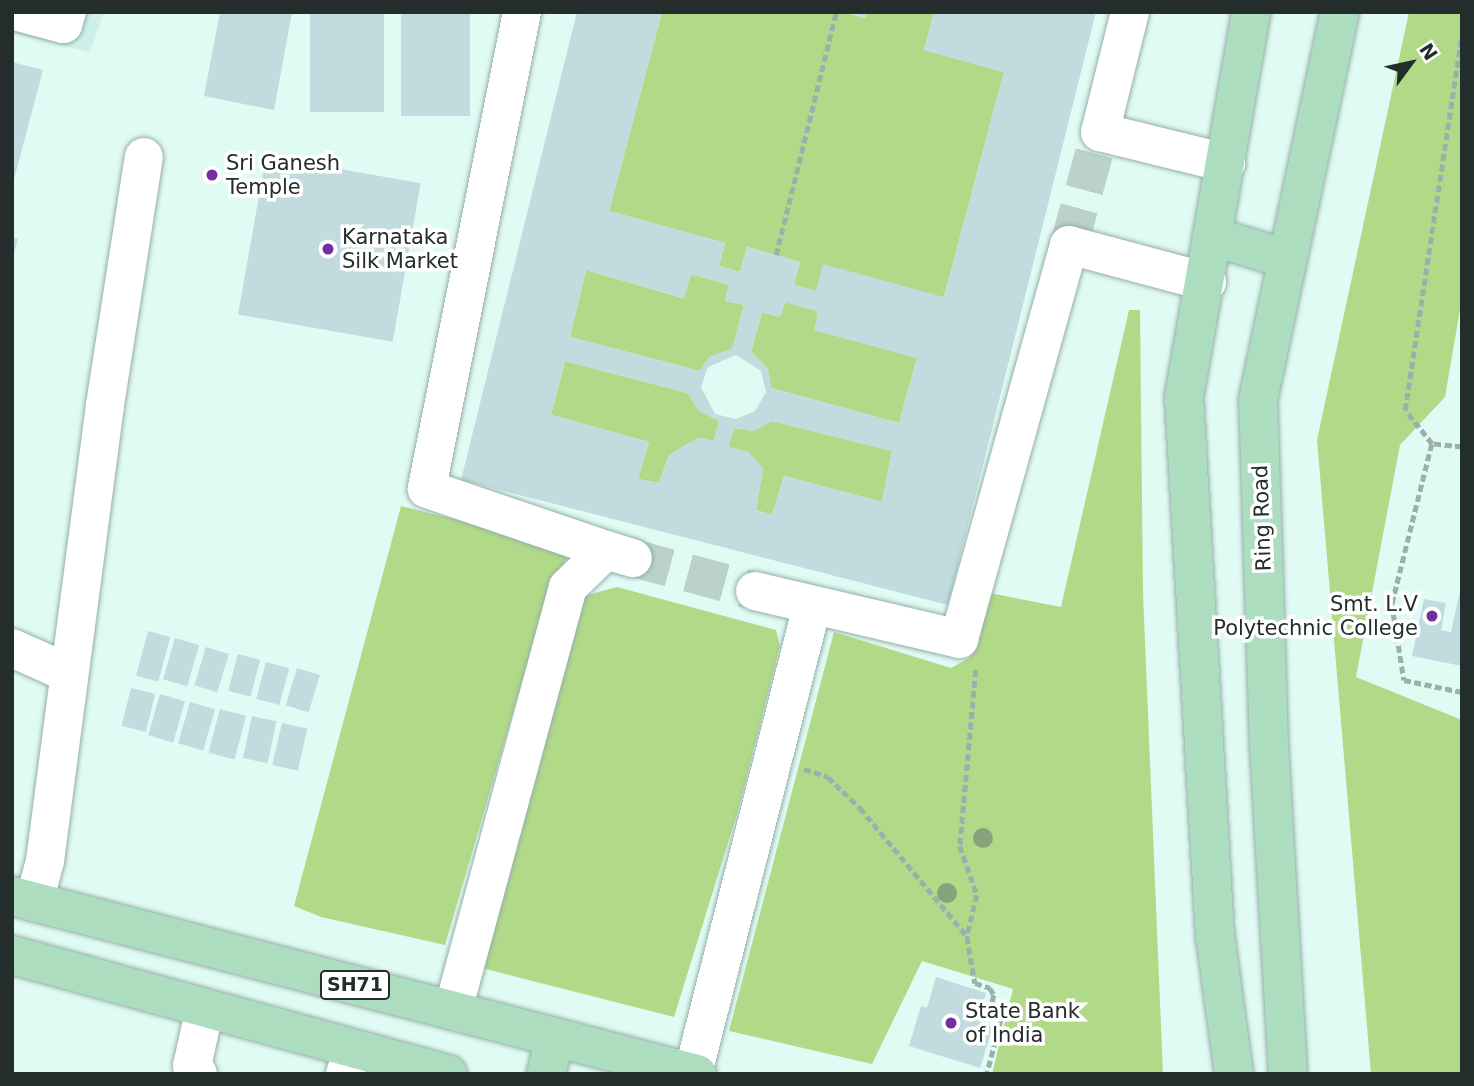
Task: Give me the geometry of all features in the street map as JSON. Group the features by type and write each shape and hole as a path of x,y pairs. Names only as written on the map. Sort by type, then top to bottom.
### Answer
{"main road":[{"path":"1230,1069 1215,936 1184,397 1207,282 1251,12"},
{"name":"Ring Road","path":"1289,1072 1269,746 1258,400 1340,12"},
{"path":"1214,237 1287,259"},
{"name":"SH71","path":"23,899 695,1073"},
{"path":"12,955 205,1008 349,1062 448,1074"},
{"path":"546,1074 555,1037"}],"lane":[{"path":"18,12 63,24 67,12"},
{"path":"453,1010 568,587 620,554 427,489 522,12"},
{"path":"1130,12 1100,132 1226,163"},
{"path":"23,899 45,861 68,673 144,157"},
{"path":"755,591 812,607 959,639 1069,245 1207,282"},
{"path":"695,1073 812,607"},
{"path":"12,648 68,673"},
{"path":"198,1074 192,1066 205,1008"}],"path":[{"path":"776,255 836,12"},
{"path":"1462,34 1405,410 1433,444 1462,447"},
{"path":"1433,444 1392,604 1404,680 1462,692"},
{"path":"959,639 969,642 977,666 960,846 977,895 967,937 975,983 990,988 994,995 989,1015 1001,1020 987,1074"},
{"path":"774,758 828,777 911,865 967,937"}],"shaded area":[{"path":"12,12 104,12 90,52 12,33"}],"green space":[{"path":"662,12 844,12 865,18 867,12 934,12 924,50 1004,72 944,297 816,291 794,285 800,262 747,247 740,272 719,266 725,243 609,211"},
{"path":"1409,12 1462,12 1462,298 1445,397 1400,445 1356,677 1462,720 1462,1074 1371,1074 1317,440"},
{"path":"586,270 683,298 691,274 729,285 725,301 744,305 732,349 709,357 700,371 570,337"},
{"path":"785,302 818,311 815,330 917,358 899,423 771,388 768,369 751,352 762,312 780,317"},
{"path":"1129,310 1140,310 1143,593 1163,1074 992,1074 1013,989 922,961 872,1064 729,1031 834,632 951,668 969,658 990,593 1061,607"},
{"path":"565,361 688,393 698,410 719,421 714,441 698,438 669,455 659,483 638,479 649,442 551,415"},
{"path":"772,421 892,451 882,502 784,476 772,515 756,510 763,469 748,452 728,447 734,428 753,431"},
{"path":"401,506 571,548 542,613 445,945 321,917 294,906"},
{"path":"617,587 776,630 780,646 737,814 674,1017 482,968 584,596"}],"building":[{"path":"220,12 292,12 274,110 204,96"},
{"path":"310,12 384,12 384,112 310,112"},
{"path":"401,12 470,12 470,116 401,116"},
{"path":"577,12 662,12 609,211 725,243 719,266 740,272 747,247 800,262 794,285 816,291 823,264 944,297 1004,72 924,50 934,12 1096,12 948,605 461,480","holes":["586,270 684,298 691,274 729,285 725,301 744,305 732,349 709,357 700,371 570,337","785,302 818,311 814,330 917,358 899,423 771,388 768,369 751,352 762,312 780,317","736,355 761,371 766,392 755,411 736,419 715,414 701,387 708,367","565,361 688,393 698,410 719,421 714,441 698,438 669,455 659,483 638,479 649,442 551,415","772,421 892,451 882,502 784,476 772,515 756,510 763,469 748,452 728,447 734,428 753,431"]},
{"path":"847,12 867,12 866,18"},
{"path":"12,62 43,70 13,183 12,183"},
{"name":"Karnataka Silk Market","path":"266,156 421,183 393,342 238,315"},
{"path":"12,238 18,239 13,256 12,256"},
{"name":"Smt. L.V Polytechnic College","path":"1462,582 1462,666 1412,656 1424,599 1446,603 1441,630 1451,632"},
{"path":"148,631 170,637 158,681 136,675"},
{"path":"175,638 199,645 187,686 163,679"},
{"path":"206,647 229,654 217,692 194,685"},
{"path":"238,654 260,660 250,697 228,691"},
{"path":"266,662 289,668 279,705 256,699"},
{"path":"297,668 320,675 309,712 286,705"},
{"path":"131,688 155,694 146,732 122,726"},
{"path":"160,694 185,701 173,743 148,735"},
{"path":"190,702 215,709 203,751 178,743"},
{"path":"220,709 246,716 234,759 208,752"},
{"path":"252,716 276,721 268,763 243,758"},
{"path":"282,723 307,729 298,771 272,765"},
{"name":"State Bank of India","path":"936,977 986,993 978,1021 993,1026 980,1068 909,1046 921,1006 927,1008"}],"tunnel":[{"path":"1069,245 1100,132"},
{"path":"633,558 755,591"}],"place":[{"name":"Sri Ganesh Temple","path":"212,175"},
{"name":"Karnataka Silk Market","path":"328,249"},
{"name":"Smt. L.V Polytechnic College","path":"1432,616"},
{"name":"State Bank of India","path":"951,1023"}]}
